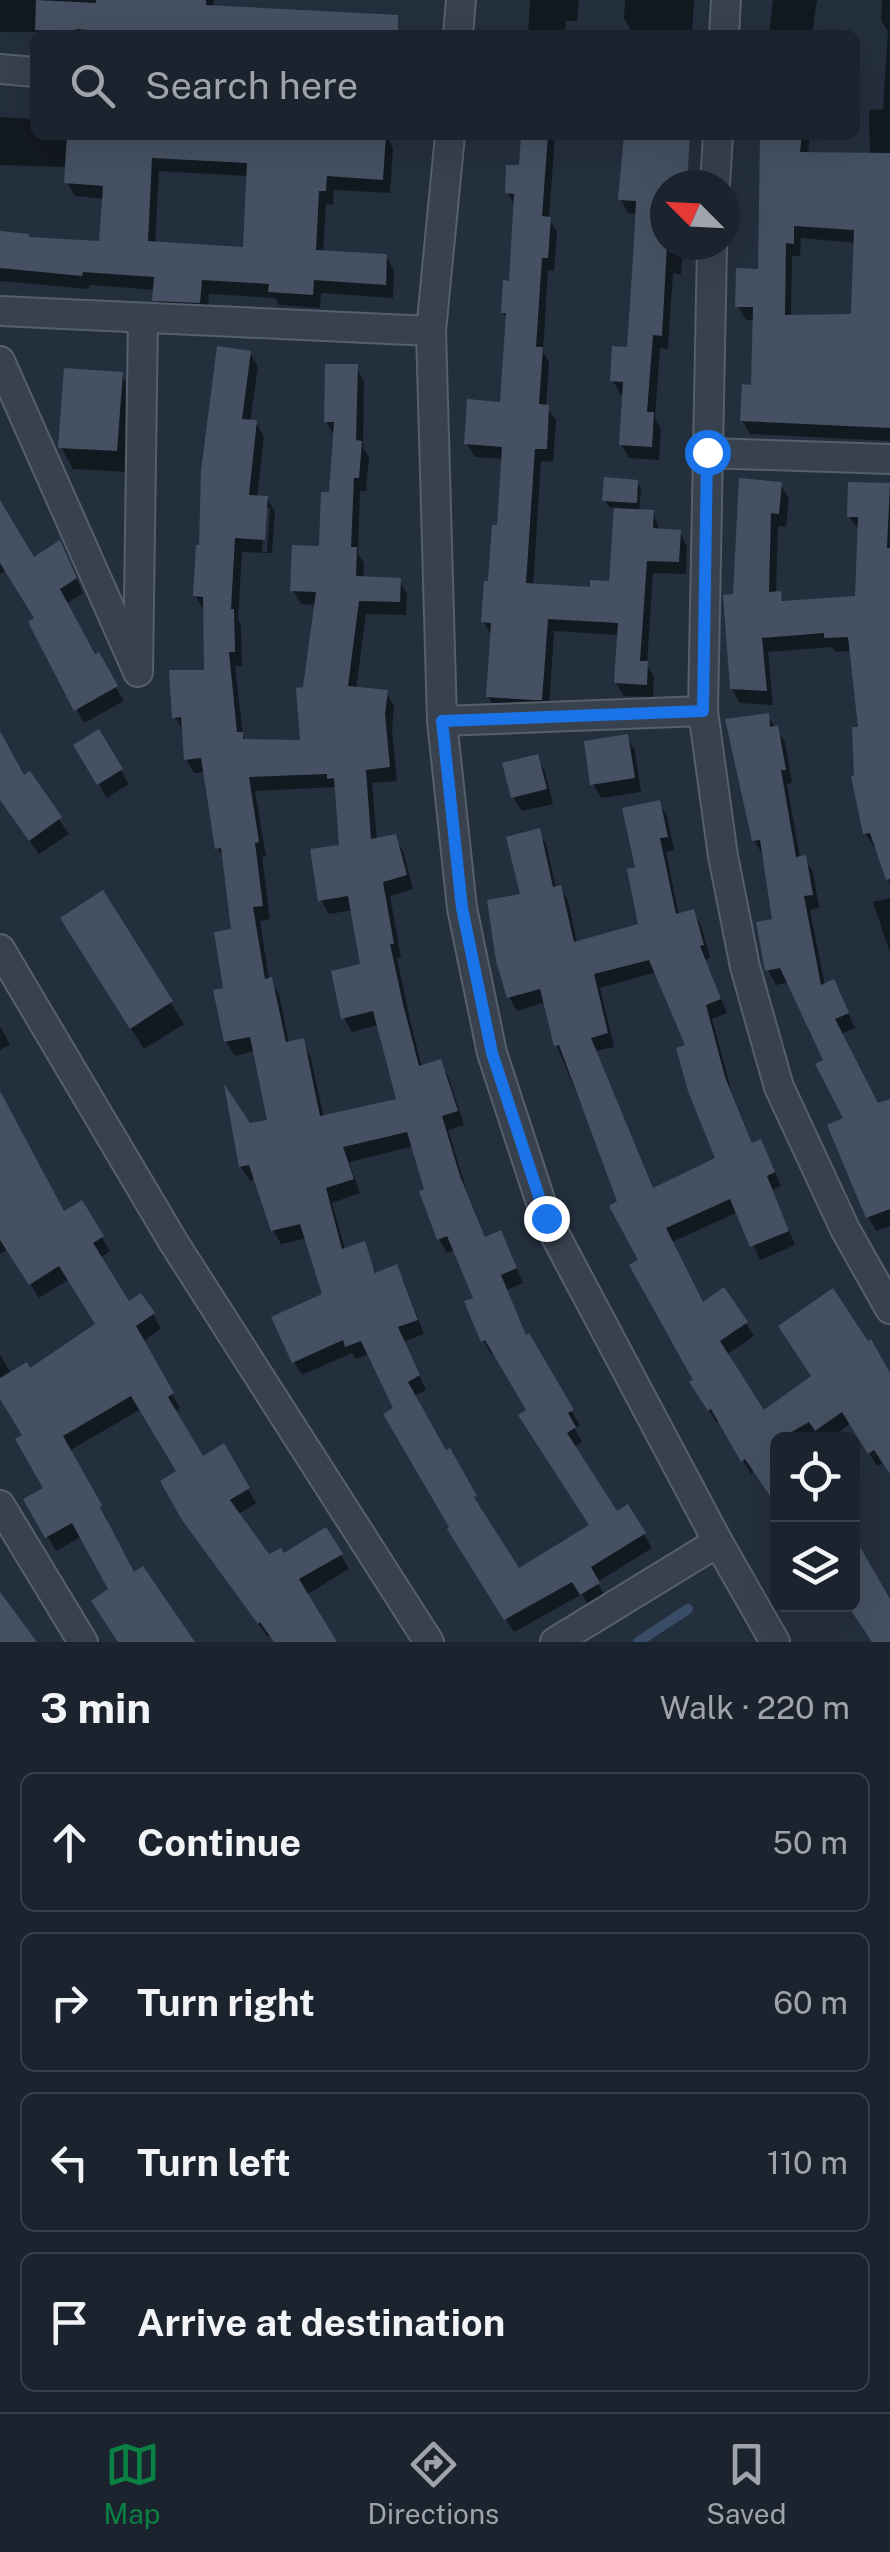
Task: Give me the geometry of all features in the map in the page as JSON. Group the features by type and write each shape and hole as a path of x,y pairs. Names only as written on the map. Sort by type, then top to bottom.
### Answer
{"street":[{"path":"458,30 460,0"},
{"path":"724,30 726,0"},
{"path":"0,69 30,72"},
{"path":"450,140 431,332 442,721 462,908 488,1035 546,1218 718,1542 776,1642"},
{"path":"716,170 718,140"},
{"path":"712,260 703,711 723,856 744,967 778,1087 845,1229 890,1309"},
{"path":"0,311 431,332"},
{"path":"0,361 138,672 143,318"},
{"path":"707,452 890,460"},
{"path":"442,721 703,711"},
{"path":"0,949 174,1243 429,1642"},
{"path":"0,1505 83,1642"},
{"path":"555,1642 718,1542"}],"building":[{"path":"36,0 206,0 206,5 398,15 398,30 35,30"},
{"path":"67,140 386,140 383,180 327,176 326,191 319,191 316,250 387,254 386,285 314,280 313,295 268,292 269,284 202,280 200,303 152,301 154,277 83,272 82,276 0,268 0,231 29,237 99,241 103,186 64,183","holes":["152,158 247,163 243,247 148,241"]},
{"path":"521,140 548,140 542,216 551,217 548,258 542,258 536,347 543,347 539,404 549,405 547,449 535,449 526,583 590,587 590,580 609,581 614,508 654,510 653,528 681,530 679,562 647,561 640,661 648,661 647,685 614,683 618,623 548,619 542,700 486,697 491,623 481,622 492,525 497,525 502,447 464,444 467,399 500,402 506,313 501,313 503,280 509,281 514,194 505,193 506,165 519,165"},
{"path":"624,140 690,140 688,170 650,170 650,260 666,260 662,336 653,335 647,412 654,412 652,447 619,445 623,382 610,381 612,346 627,347 636,201 618,200"},
{"path":"760,140 801,140 800,152 890,153 890,428 740,421 742,384 751,385 753,307 735,307 736,268 758,269","holes":["794,226 854,230 851,314 785,315 786,243 794,244"]},
{"path":"217,346 251,351 242,419 257,420 249,495 268,496 265,540 235,538 231,609 235,652 229,652 237,732 243,732 243,739 300,740 296,688 303,687 316,592 290,591 292,545 319,546 321,492 329,492 334,422 324,422 325,364 358,364 356,440 362,441 359,478 354,478 351,547 357,547 356,576 401,578 400,602 359,601 348,686 388,690 385,714 390,767 366,770 371,839 396,834 407,875 383,882 394,944 390,944 403,1004 419,1066 441,1059 458,1111 442,1116 460,1176 485,1237 501,1230 517,1268 501,1275 526,1335 529,1333 574,1410 568,1413 576,1427 567,1433 617,1511 628,1504 646,1533 591,1567 600,1583 580,1595 572,1582 504,1620 447,1529 383,1414 393,1408 361,1341 345,1347 343,1340 292,1363 271,1317 322,1294 300,1224 271,1231 249,1165 239,1167 224,1084 250,1123 267,1120 250,1037 224,1042 213,990 223,988 214,932 231,929 221,848 215,849 201,758 184,760 181,717 172,718 169,670 204,670 203,597 193,596 201,471","holes":["327,774 327,779 334,778 339,845 310,849 318,901 348,896 360,964 331,971 341,1019 373,1011 396,1099 320,1116 304,1038 286,1042 272,977 265,979 253,907 263,906 249,777","407,1132 424,1189 419,1191 437,1240 447,1236 473,1298 464,1301 481,1342 485,1340 526,1410 518,1415 589,1525 519,1568 408,1382 420,1375 398,1327 418,1320 397,1264 375,1273 365,1241 342,1249 326,1188 354,1179 343,1147"]},
{"path":"64,368 123,372 117,451 58,448"},
{"path":"604,477 638,480 637,503 602,501"},
{"path":"739,478 782,482 779,514 771,513 769,592 781,591 782,601 855,596 858,517 847,517 848,482 890,483 890,879 886,880 870,833 863,834 851,776 852,727 858,727 848,637 824,638 824,633 762,638 767,691 730,689 723,595 733,594"},
{"path":"0,500 34,557 60,540 77,578 60,589 95,654 99,652 118,686 74,711 28,622 34,618 0,563"},
{"path":"769,713 770,727 778,725 786,770 781,770 796,857 806,855 813,895 804,896 821,985 834,979 849,1013 835,1019 878,1103 890,1099 890,1209 866,1218 827,1125 843,1118 815,1064 823,1060 780,968 765,971 756,922 772,919 760,840 752,841 725,719"},
{"path":"99,729 123,769 97,785 73,745"},
{"path":"0,731 24,775 30,771 62,817 29,841 0,800"},
{"path":"628,734 635,778 590,785 584,741"},
{"path":"538,754 547,789 511,798 502,763"},
{"path":"660,800 668,837 660,838 676,914 694,909 704,945 700,946 721,999 706,1005 725,1077 752,1143 761,1139 775,1172 767,1176 789,1231 750,1247 730,1199 666,1228 703,1302 724,1287 748,1322 720,1341 764,1410 811,1376 778,1326 833,1288 868,1341 871,1339 890,1373 890,1474 874,1450 868,1454 860,1441 860,1432 854,1432 842,1412 815,1431 809,1422 792,1432 770,1432 770,1496 745,1459 741,1462 711,1409 708,1411 689,1382 693,1380 629,1265 638,1260 609,1206 617,1201 559,1045 554,1046 540,989 507,998 496,961 487,900 520,894 506,837 540,828 553,887 561,885 574,942 638,924 627,869 635,867 622,808","holes":["649,960 685,1045 676,1048 688,1091 715,1158 653,1188 591,1038 608,1033 594,974"]},
{"path":"103,890 173,1001 130,1029 60,918"},
{"path":"0,1091 64,1211 82,1200 104,1236 93,1243 129,1301 141,1293 155,1313 136,1326 174,1393 168,1397 203,1456 224,1443 250,1488 230,1500 269,1554 281,1548 284,1553 326,1527 343,1554 299,1579 337,1642 274,1642 258,1624 182,1520 160,1481 176,1471 131,1396 63,1436 134,1572 143,1566 195,1642 118,1642 91,1601 108,1589 72,1523 45,1538 23,1499 43,1488 15,1439 22,1435 0,1399 0,1378 27,1362 30,1368 95,1324 59,1266 29,1285 0,1240"},
{"path":"860,1547 890,1599 890,1642 872,1642 852,1612 860,1612"},
{"path":"0,1592 37,1642 0,1642"}],"waterway":[{"path":"638,1642 688,1609"}],"route":[{"path":"546,1218 492,1053 462,908 442,721 703,711 707,452"}]}
